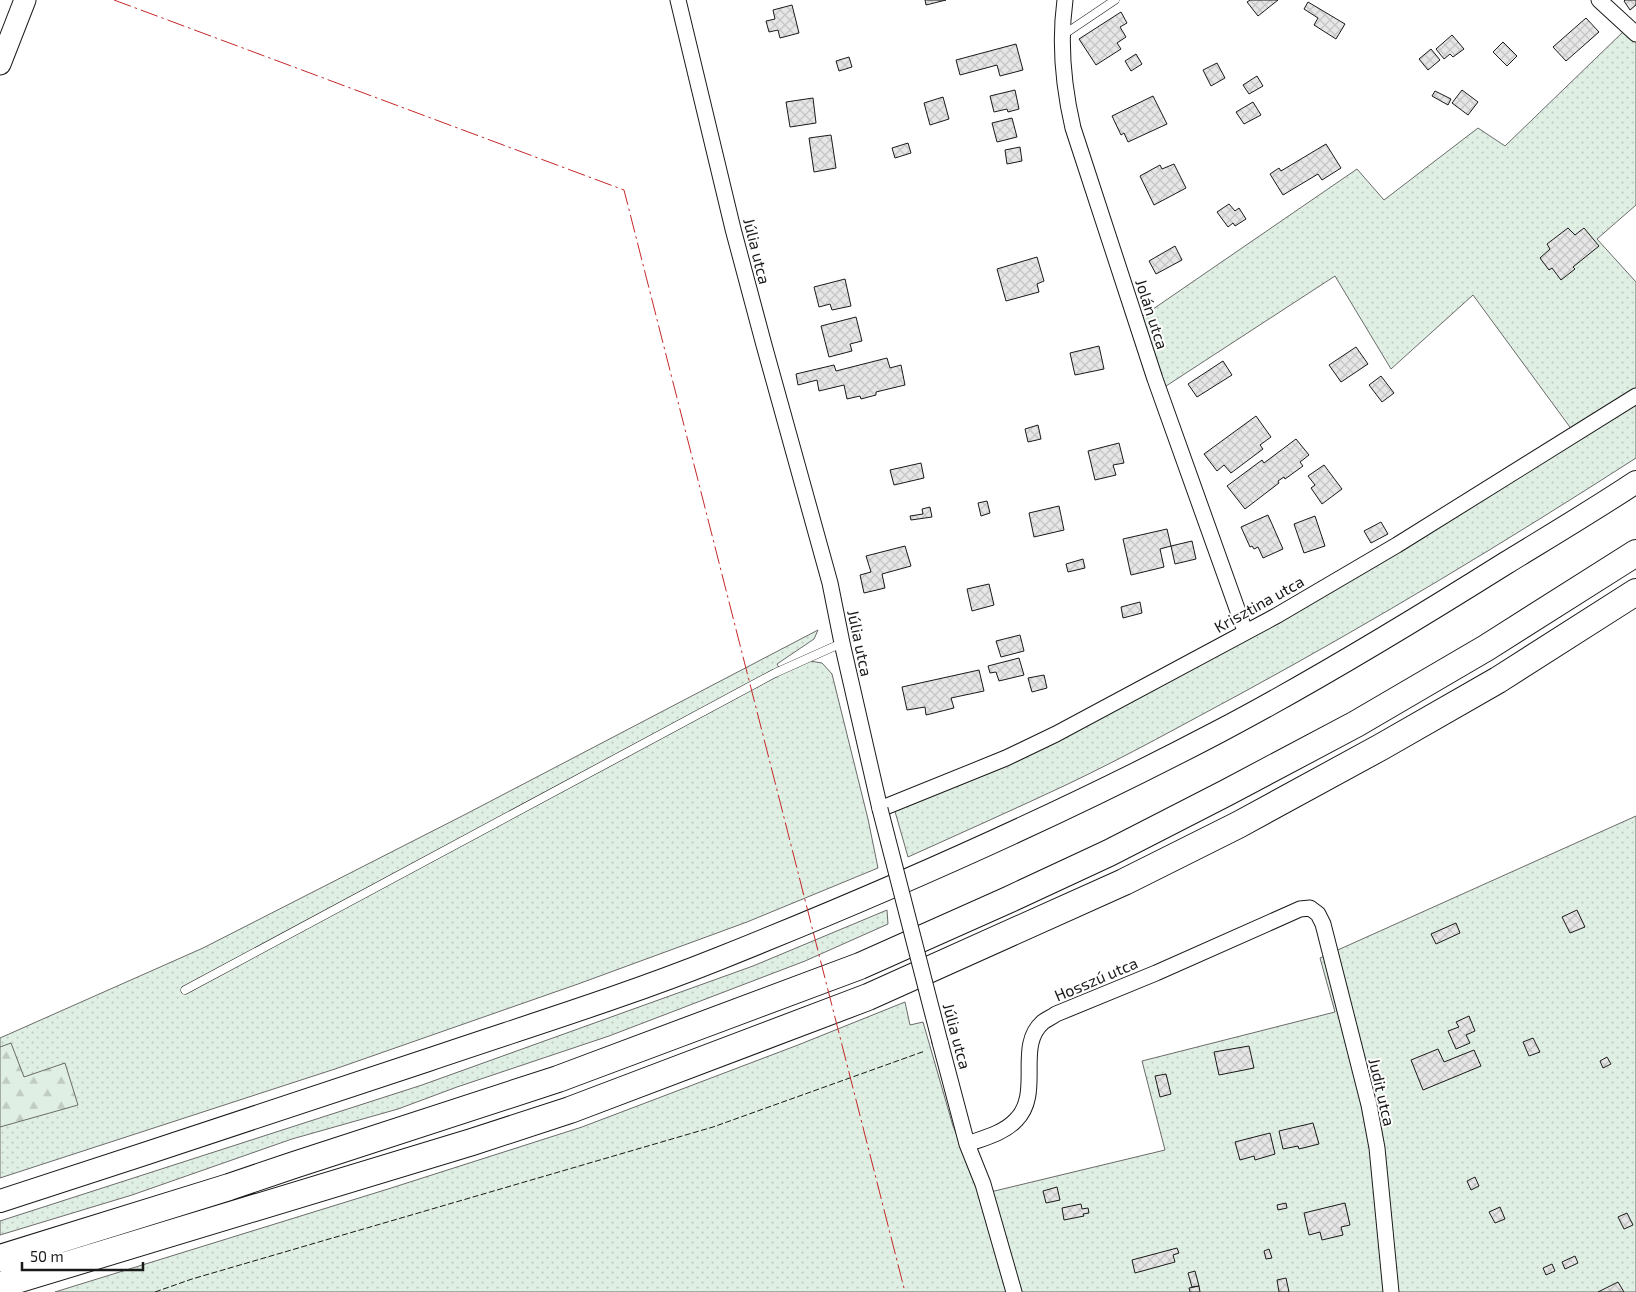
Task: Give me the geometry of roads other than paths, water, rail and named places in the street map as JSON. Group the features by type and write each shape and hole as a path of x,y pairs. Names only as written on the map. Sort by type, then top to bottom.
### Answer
{"highway":[{"path":"0,1258 230,1187 558,1080 860,966 1109,853 1356,724 1486,648 1636,553"},
{"path":"0,1285 288,1199 534,1121 669,1073 868,997 1124,882 1238,825 1381,747 1498,680 1636,592"}],"main road":[{"path":"0,64 11,27 25,0"},
{"path":"0,1201 573,1011 714,961 896,885 1009,835 1227,727 1329,671 1432,610 1636,482"}],"street":[{"name":"Júlia utca","path":"678,0 741,258 830,583 880,809 940,1042 968,1144 984,1184 1014,1292"},
{"name":"Jolán utca","path":"1065,0 1061,36 1062,65 1073,128 1155,380 1245,631"},
{"path":"1599,0 1636,34"},
{"name":"Krisztina utca","path":"880,809 1006,758 1048,738 1284,611 1398,545 1636,396"},
{"name":"Hosszú utca","path":"968,1144 1003,1130 1016,1121 1024,1110 1029,1092 1030,1044 1034,1033 1043,1022 1056,1014 1156,973 1300,909 1310,908"},
{"name":"Judit utca","path":"1310,908 1318,914 1323,924 1369,1105 1377,1148 1391,1292"}],"lane":[{"path":"1061,36 1115,0"},
{"path":"185,990 775,673 842,643"}]}
